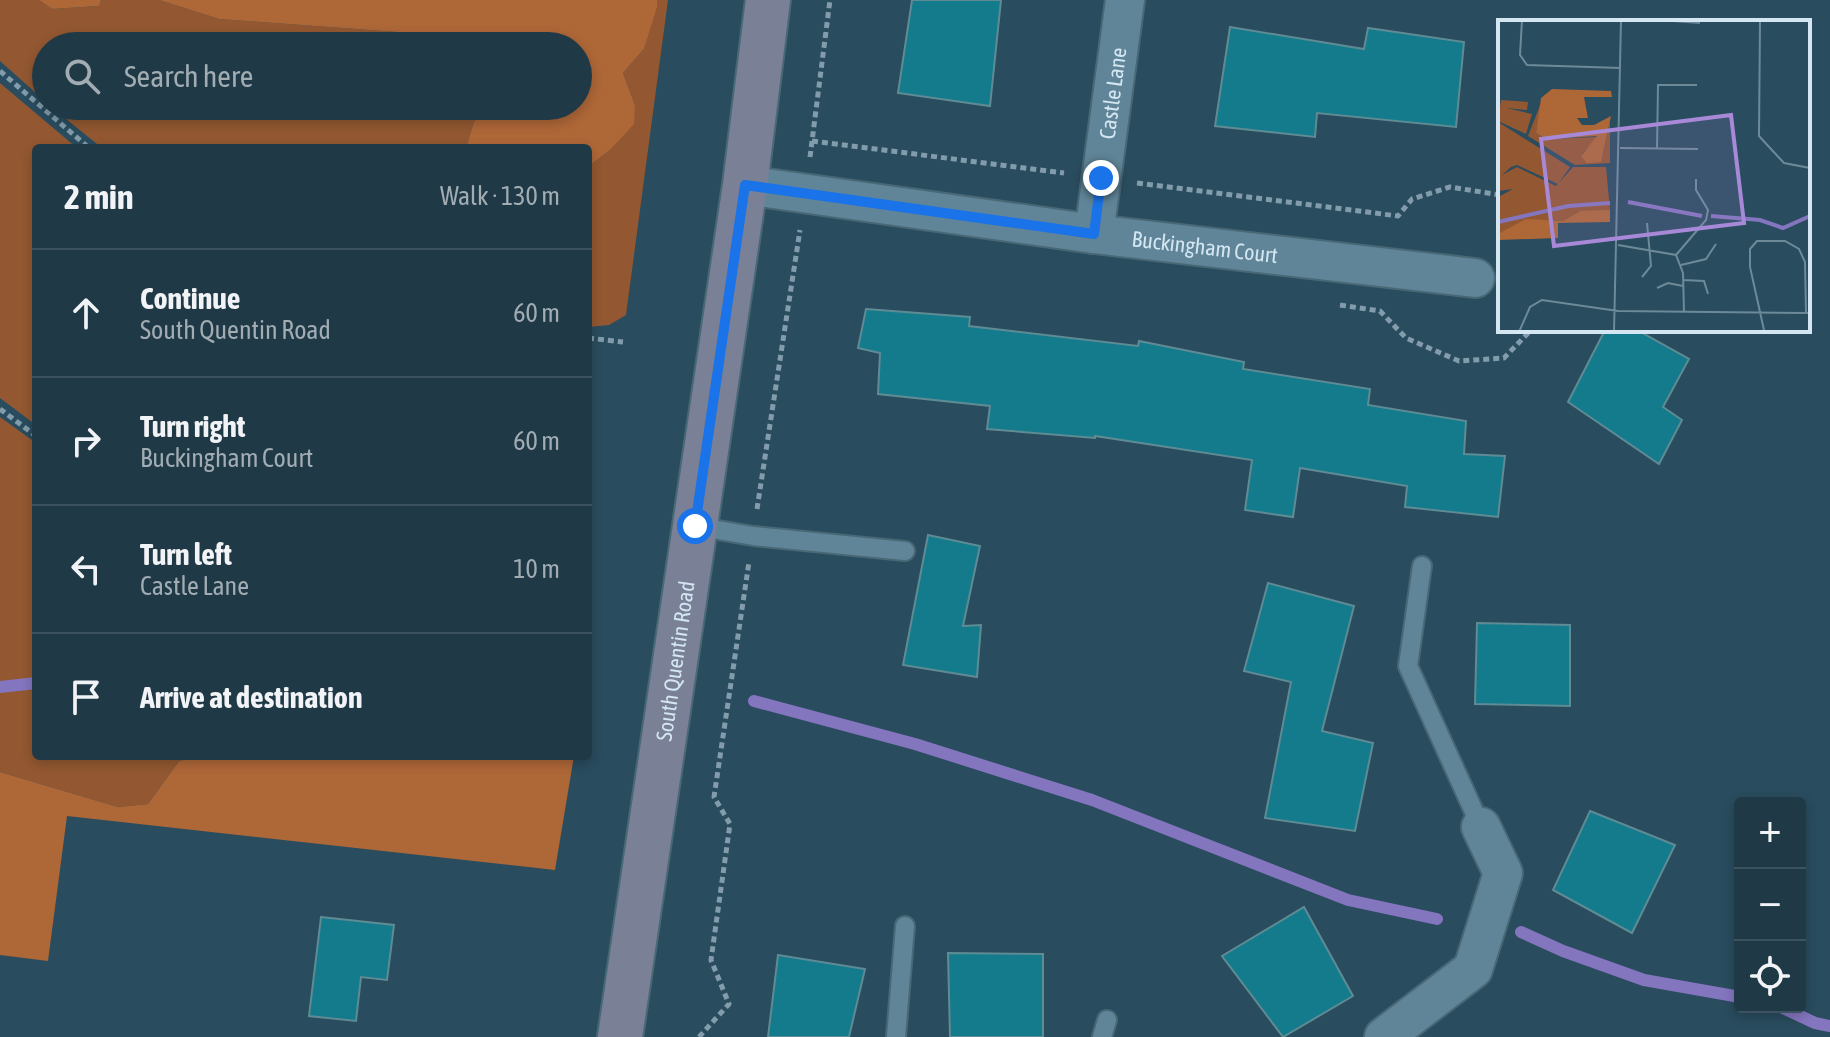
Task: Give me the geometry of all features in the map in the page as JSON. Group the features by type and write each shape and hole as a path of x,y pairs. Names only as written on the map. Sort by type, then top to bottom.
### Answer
{"main road":[{"name":"South Quentin Road","path":"620,1037 745,185 768,0"}],"street":[{"name":"Castle Lane","path":"1094,234 1125,0"},
{"name":"Buckingham Court","path":"745,185 1094,234 1475,278"},
{"path":"1384,1037 1473,969 1503,873 1481,827"}],"lane":[{"path":"695,526 753,536 905,551"},
{"path":"1422,566 1408,666 1481,827"},
{"path":"896,1037 905,926"}],"path":[{"path":"0,71 32,99"},
{"path":"57,120 84,144"},
{"path":"812,141 1398,216 1412,199 1450,187 1498,195"},
{"path":"799,235 814,237"},
{"path":"1334,305 1380,311 1406,338 1459,361 1504,358 1529,332"},
{"path":"592,338 623,342"},
{"path":"0,409 32,433"}],"shaded area":[{"path":"0,0 39,0 52,9 99,6 101,0 159,0 219,19 398,32 32,32 32,90 0,61"},
{"path":"39,0 101,0 99,6 52,9"},
{"path":"159,0 657,0 644,49 623,73 635,105 634,124 592,164 592,144 467,144 476,120 592,120 592,32 398,32 219,19"},
{"path":"657,0 668,0 626,315 609,325 592,327 592,164 610,150 635,105 623,73 644,49"},
{"path":"0,83 32,110 32,120 44,120 72,144 32,144 32,422 0,398"},
{"path":"67,120 476,120 467,144 97,144"},
{"path":"0,417 32,440 32,760 183,760 148,804 118,807 0,772"},
{"path":"573,760 555,870 67,816 48,961 0,955 0,772 118,807 148,804 179,761"}],"building":[{"path":"912,0 1001,0 990,106 898,93"},
{"path":"1230,27 1364,49 1368,28 1464,42 1456,127 1317,113 1315,137 1215,126"},
{"path":"866,309 970,317 969,326 1138,346 1139,341 1244,362 1243,369 1370,389 1368,405 1466,421 1464,454 1505,456 1498,517 1405,507 1407,486 1300,468 1293,517 1245,510 1252,460 1095,436 987,429 990,406 878,394 880,353 858,348"},
{"path":"1604,332 1641,332 1689,359 1663,407 1682,420 1659,464 1568,402"},
{"path":"928,535 980,546 963,626 981,625 977,677 903,665"},
{"path":"1268,583 1354,606 1322,731 1373,743 1355,831 1265,818 1291,682 1244,671"},
{"path":"1477,623 1570,625 1570,706 1475,704"},
{"path":"1590,811 1675,845 1632,933 1553,890"},
{"path":"1304,907 1353,996 1283,1037 1222,956"},
{"path":"321,917 394,925 387,980 361,977 356,1021 309,1016"},
{"path":"948,953 1043,954 1043,1037 950,1037"},
{"path":"778,955 865,969 849,1037 768,1037"}],"waterway":[{"path":"0,687 32,683"},
{"path":"754,701 915,744 1092,800 1348,900 1437,919"},
{"path":"1521,932 1563,951 1644,980 1734,996"},
{"path":"1794,1013 1830,1026"}],"route":[{"path":"695,526 745,185 1094,234 1101,178"}]}
